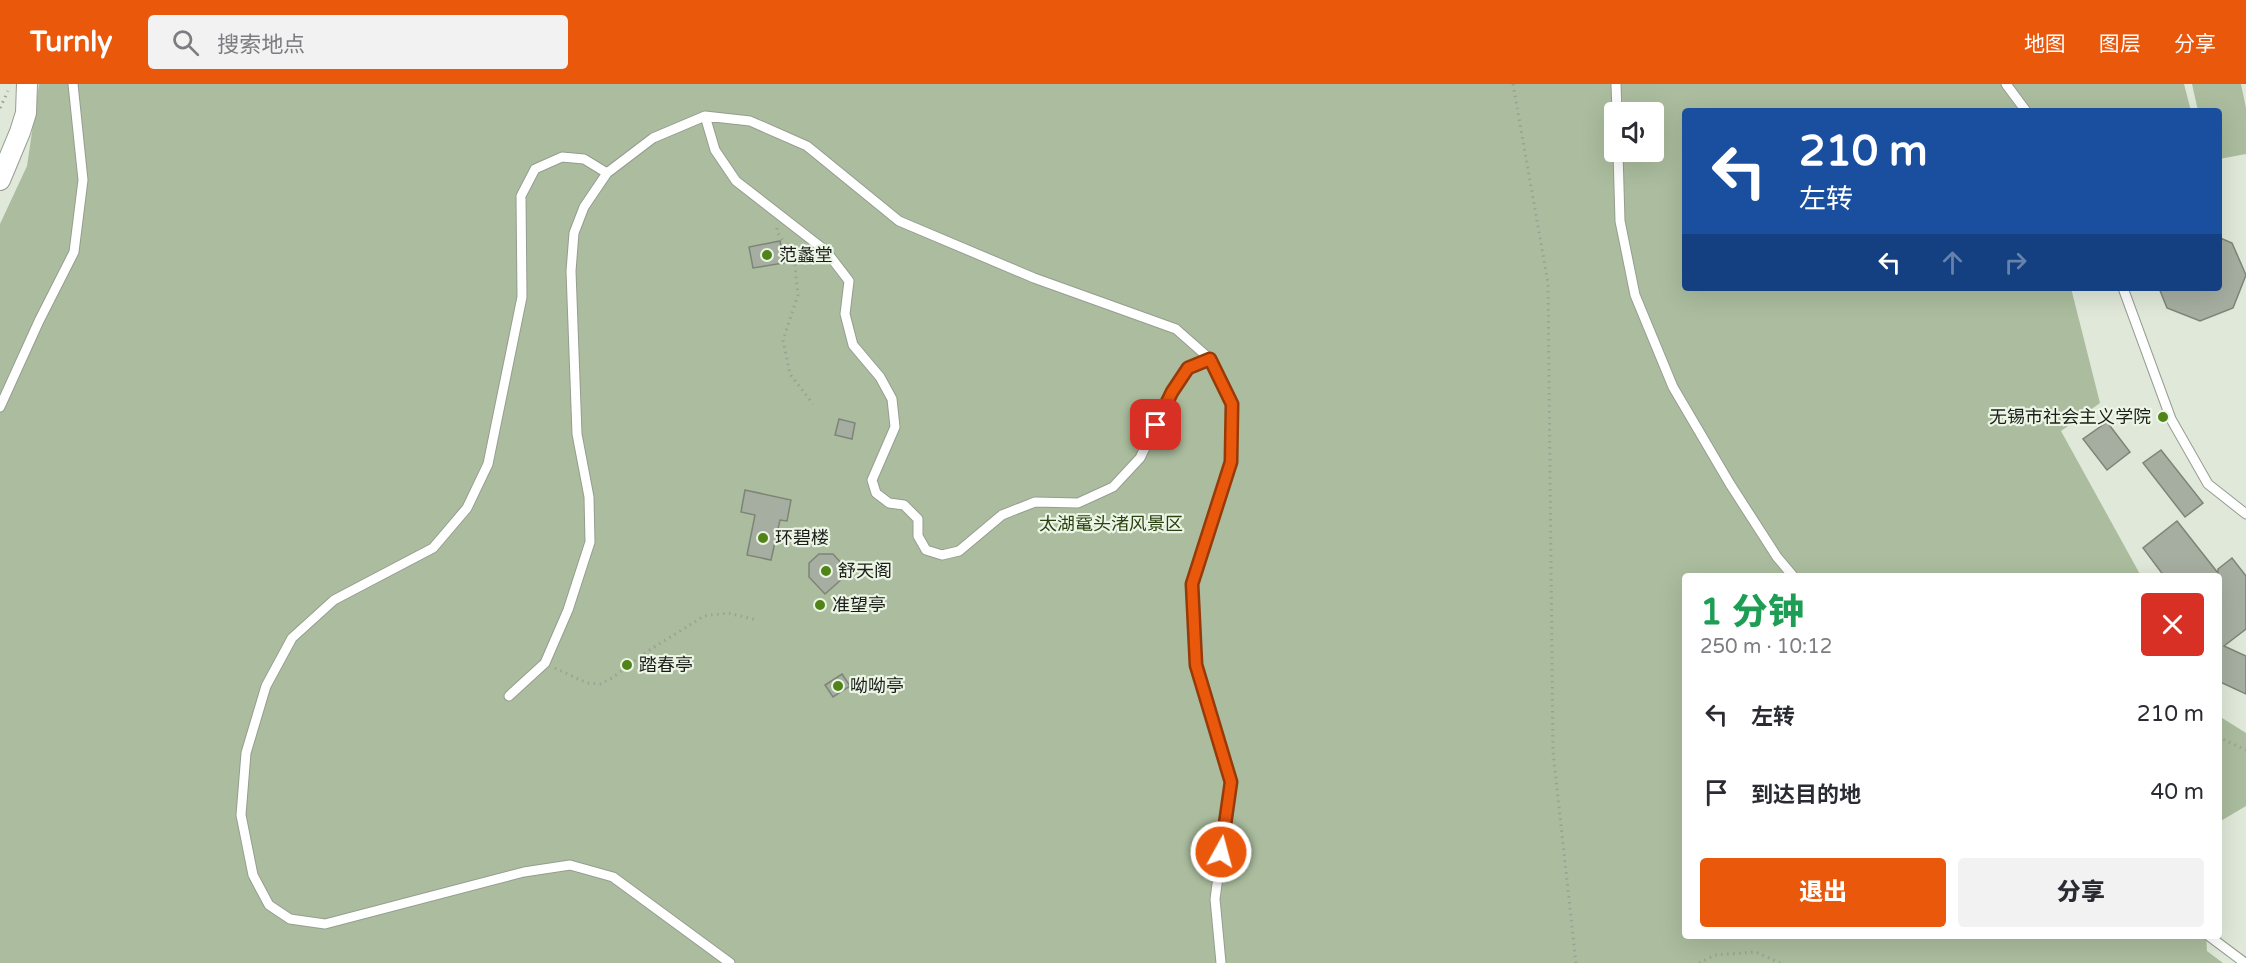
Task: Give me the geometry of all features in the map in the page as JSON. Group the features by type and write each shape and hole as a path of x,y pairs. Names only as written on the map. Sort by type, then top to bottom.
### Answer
{"street":[{"path":"0,180 23,122 27,84"}],"lane":[{"path":"0,406 74,252 83,180 73,84"},
{"path":"1616,84 1617,102"},
{"path":"2006,84 2024,108"},
{"path":"705,116 715,150 736,181 826,251 849,281 845,314 853,345 880,377 892,399 895,427 873,480 874,487 876,493 889,503 904,505 918,519 918,536 926,550 942,555 959,551 1002,515 1035,502 1078,503 1113,488 1140,458 1172,392 1188,368 1210,359"},
{"path":"509,696 545,663 568,610 590,542 589,497 577,434 571,271 574,233 584,207 607,174 652,138 705,116 750,121 807,146 899,221 1034,278 1176,329 1210,359 1232,404 1231,462 1192,584 1196,665 1231,782 1215,899 1221,963"},
{"path":"607,174 584,159 561,157 535,169 521,196 522,297 488,464 467,508 433,548 334,600 292,638 266,686 246,753 241,815 253,875 269,905 290,919 325,924 524,872 570,865 613,877 730,963"},
{"path":"1618,162 1620,221 1635,295 1673,387 1730,484 1777,557 1790,573"},
{"path":"2124,291 2171,418 2208,484 2246,514"},
{"path":"2213,939 2246,963"}],"path":[{"path":"0,108 13,84"},
{"path":"1513,84 1548,283 1553,752 1576,963"},
{"path":"776,212 777,232 794,257 798,295 783,340 790,374 813,404"},
{"path":"545,663 587,683 600,684 704,616 728,613 757,620"},
{"path":"2222,739 2246,750"},
{"path":"1699,963 1715,955 1756,952 1780,963"}],"green space":[{"name":"太湖鼋头渚风景区","path":"39,84 2184,84 2190,108 1682,108 1682,291 2072,291 2100,403 2061,431 2139,573 1682,573 1682,939 2206,939 2207,951 2223,963 0,963 0,224 27,166"},
{"path":"2192,84 2241,84 2246,108 2246,154 2222,158 2222,108 2197,108"},
{"path":"2222,718 2246,733 2246,806 2222,820"}],"building":[{"path":"2222,239 2232,243 2246,275 2233,308 2200,321 2167,308 2160,291 2222,291"},
{"name":"范蠡堂","path":"780,241 784,263 753,268 749,247"},
{"path":"839,419 855,423 852,439 835,435"},
{"path":"2107,422 2130,452 2107,470 2083,439"},
{"path":"2161,450 2203,503 2185,517 2143,463"},
{"name":"环碧楼","path":"745,490 791,500 787,521 780,520 771,560 747,555 755,515 741,512"},
{"path":"2177,521 2218,573 2162,573 2143,548"},
{"name":"舒天阁","path":"819,554 833,554 843,565 842,579 825,594 809,577 809,563"},
{"path":"2232,558 2246,576 2246,629 2224,646 2246,656 2246,694 2222,683 2222,573 2218,573 2218,569"},
{"name":"呦呦亭","path":"842,674 850,686 833,697 825,685"}],"place":[{"name":"范蠡堂","path":"767,255"},
{"name":"无锡市社会主义学院","path":"2163,417"},
{"name":"环碧楼","path":"763,538"},
{"name":"舒天阁","path":"826,571"},
{"name":"准望亭","path":"820,605"},
{"name":"踏春亭","path":"627,665"},
{"name":"呦呦亭","path":"838,686"}],"route":[{"path":"1156,425 1172,392 1188,368 1210,359 1232,404 1231,462 1192,584 1196,665 1231,782 1221,852"}]}
